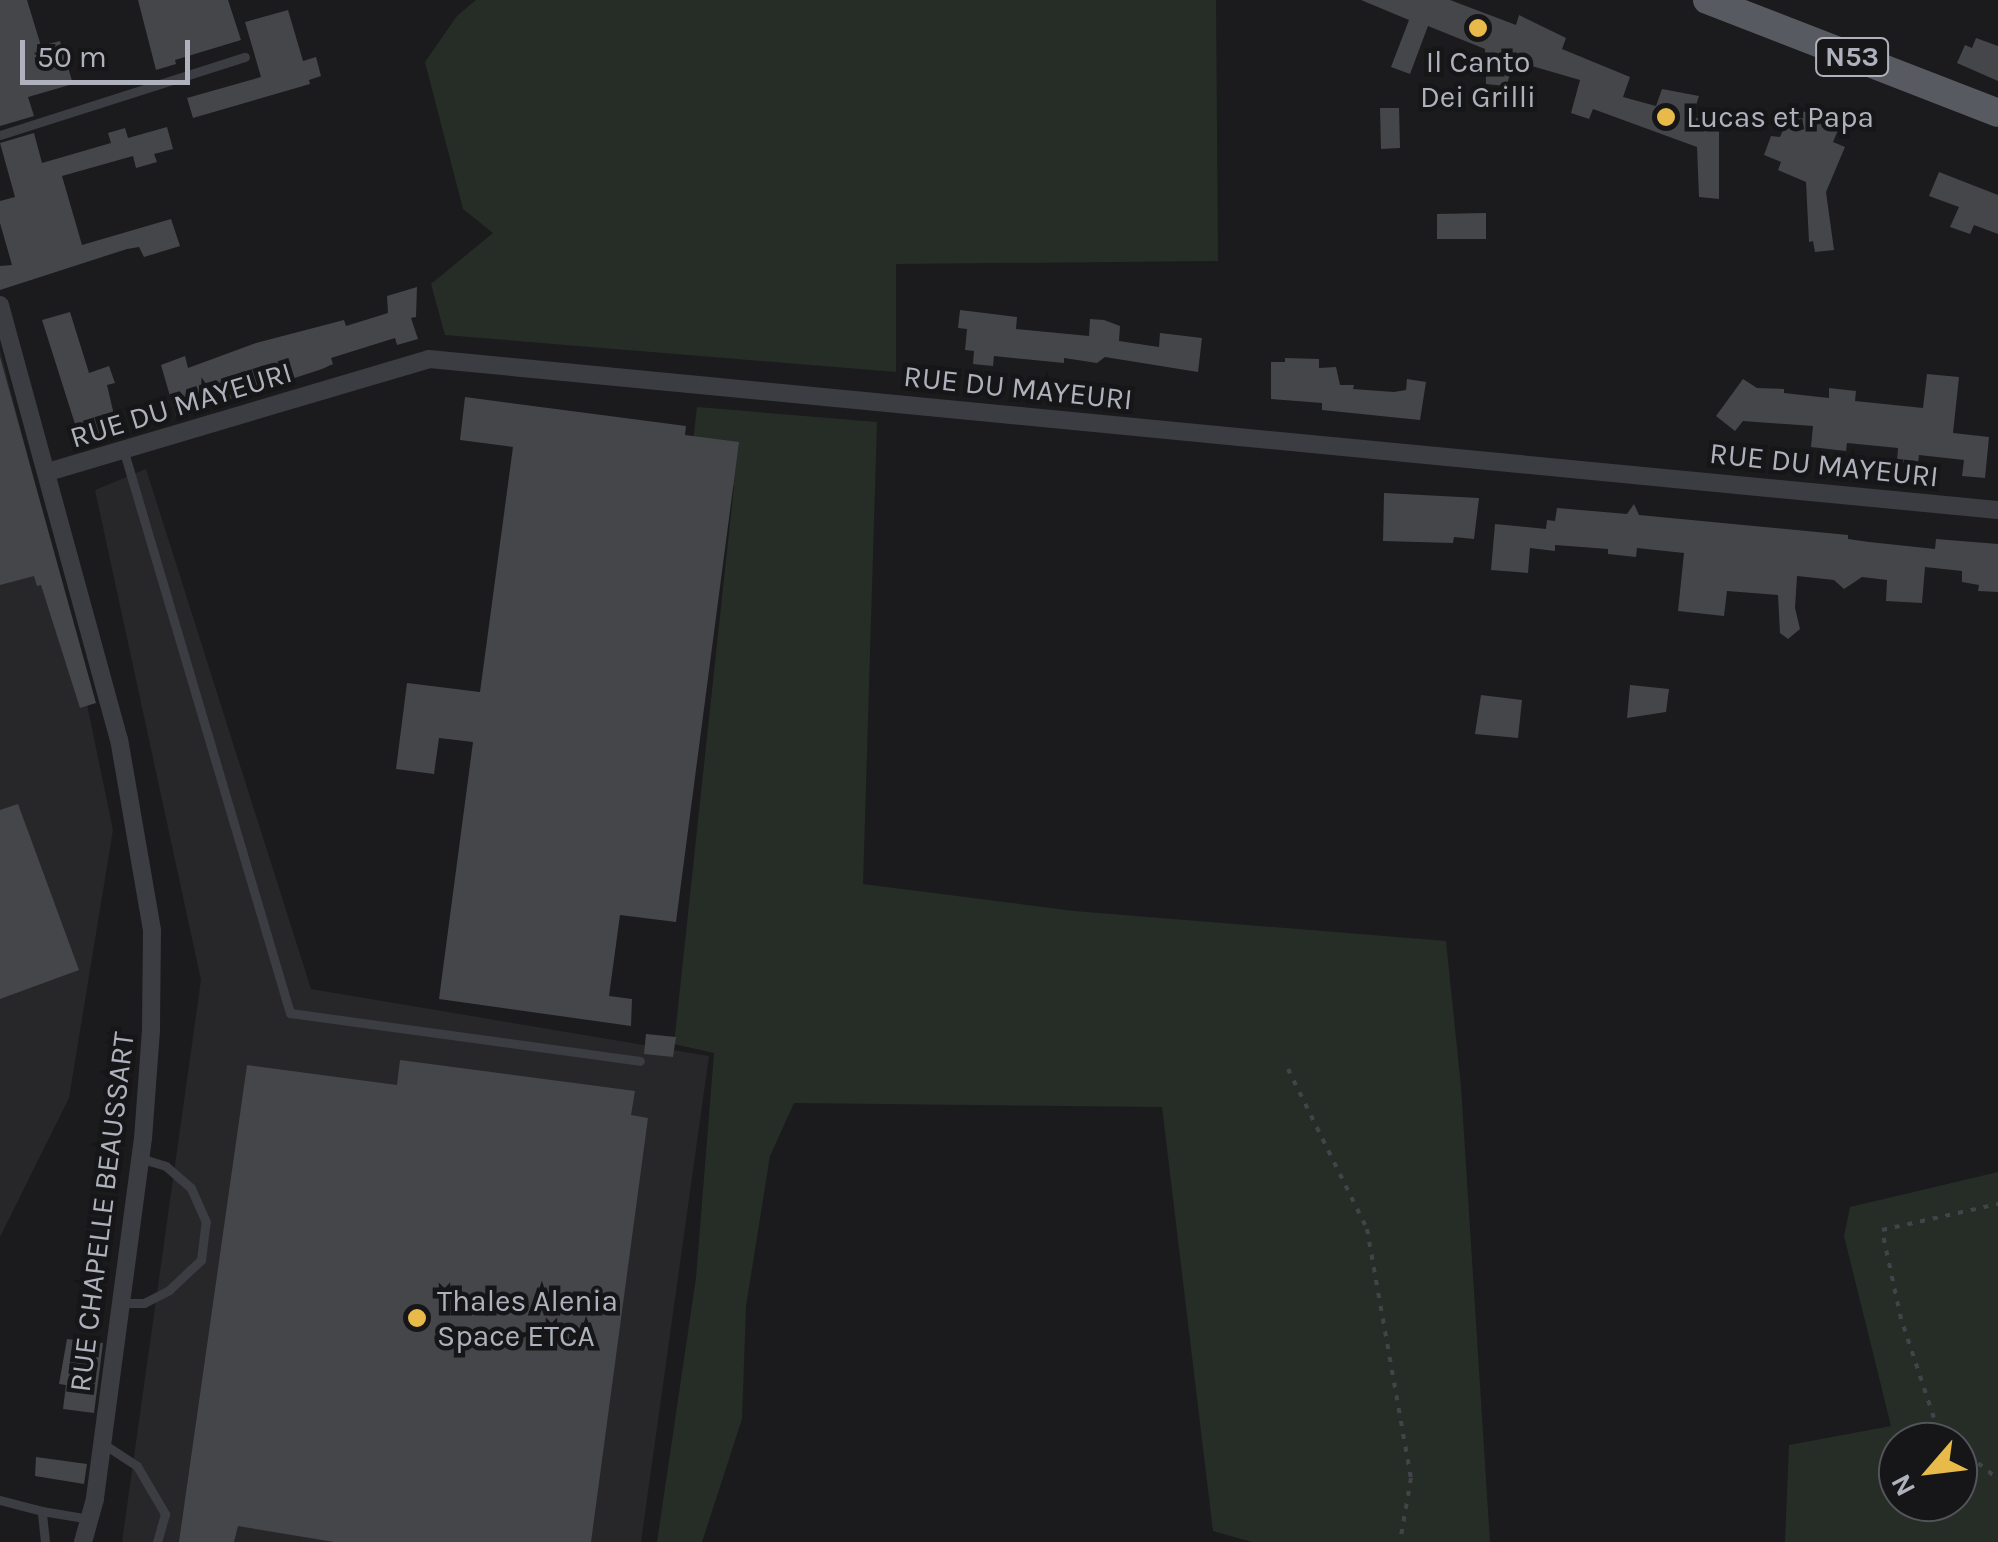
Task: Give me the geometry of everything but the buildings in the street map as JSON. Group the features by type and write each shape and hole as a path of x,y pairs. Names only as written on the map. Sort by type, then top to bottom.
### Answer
{"main road":[{"name":"N53","path":"1706,0 1998,113"}],"street":[{"name":"RUE CHAPELLE BEAUSSART","path":"0,305 120,738 148,898 152,1030 140,1158 102,1444 83,1542"},
{"name":"RUE DU MAYEURI","path":"48,472 429,359 1998,510"}],"lane":[{"path":"0,135 245,57"},
{"path":"124,452 290,1014 640,1061"},
{"path":"121,1303 144,1303 169,1290 201,1260 206,1222 191,1188 166,1166 140,1158"},
{"path":"102,1444 137,1466 165,1514 157,1542"},
{"path":"0,1500 90,1519"},
{"path":"42,1511 45,1542"}],"path":[{"path":"1288,1069 1367,1229 1411,1478 1400,1542"},
{"path":"1935,1422 1902,1318 1882,1230 1998,1204"},
{"path":"1978,1463 1998,1480"}],"shaded area":[{"path":"476,0 1216,0 1218,261 896,264 896,372 445,335 431,284 493,233 463,209 425,62 457,16"},
{"path":"0,350 65,598 113,830 69,1098 0,1237"},
{"path":"697,407 877,422 863,884 1074,911 1446,941 1461,1087 1490,1542 1252,1542 1213,1531 1162,1107 794,1103 770,1156 746,1306 742,1419 702,1542 657,1542 696,1278 714,1053 674,1044 734,486 689,477"},
{"name":"Thales Alenia Space ETCA","path":"146,469 311,989 709,1056 641,1542 122,1542 201,980 95,490"},
{"path":"1998,1172 1998,1542 1785,1542 1789,1445 1878,1428 1878,1522 1978,1522 1978,1422 1890,1422 1844,1236 1850,1207"}],"place":[{"name":"Il Canto Dei Grilli","path":"1478,28"},
{"name":"Lucas et Papa","path":"1666,117"},
{"name":"Thales Alenia Space ETCA","path":"417,1318"}]}
